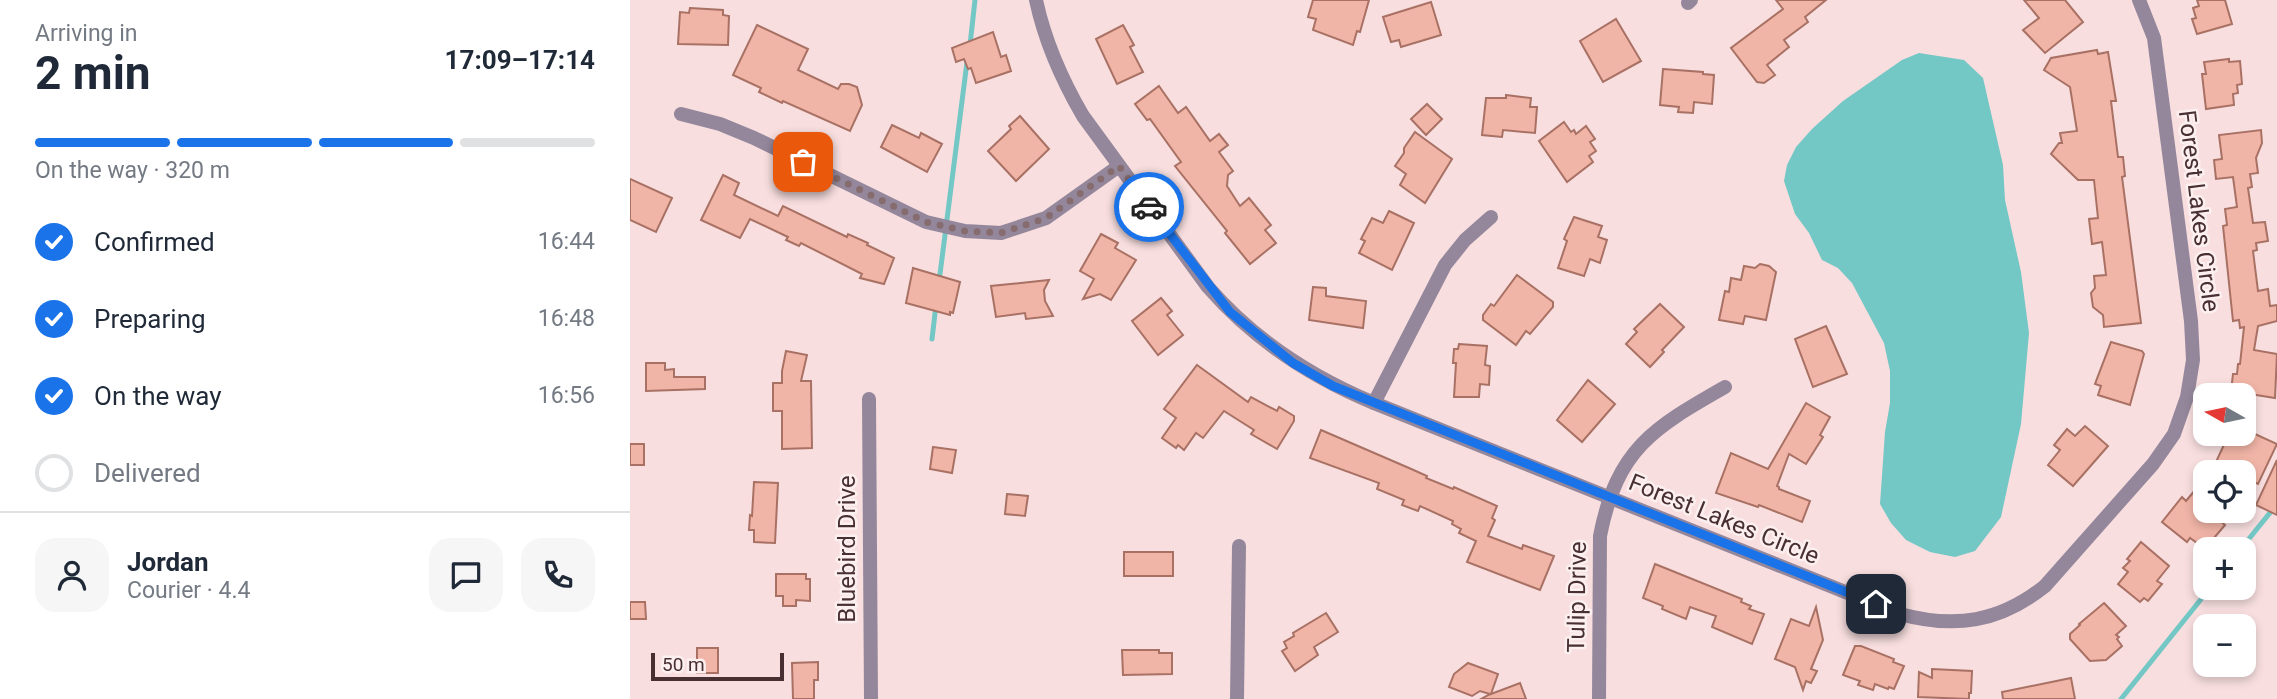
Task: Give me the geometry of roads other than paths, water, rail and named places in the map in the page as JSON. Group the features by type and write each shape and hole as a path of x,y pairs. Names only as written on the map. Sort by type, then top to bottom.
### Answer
{"street":[{"name":"Forest Lakes Circle","path":"1036,0 1049,48 1068,91 1119,166 1230,312 1293,363 1333,386 1374,403 1900,614 1950,622 1976,620 2004,612 2030,598 2045,586 2153,464 2174,434 2187,397 2193,360 2191,321 2154,38 2139,0"},
{"path":"681,114 720,124 754,138 926,222 965,231 1001,233 1046,218 1119,166"},
{"path":"1374,403 1445,265 1465,240 1491,217"},
{"name":"Tulip Drive","path":"1599,699 1600,544 1609,498 1640,444 1659,426 1725,387"},
{"name":"Bluebird Drive","path":"869,399 871,699"},
{"path":"1237,699 1239,546"}],"water":[{"path":"1919,53 1964,60 1983,78 2003,165 2005,200 2021,272 2029,333 2021,424 2001,517 1975,551 1955,557 1930,552 1906,540 1891,523 1880,504 1885,432 1890,403 1890,371 1884,343 1852,283 1838,268 1822,260 1809,233 1795,214 1784,181 1787,165 1796,147 1812,129 1843,101 1902,60"}],"waterway":[{"path":"970,45 975,0"},
{"path":"939,282 967,62"},
{"path":"932,339 936,305"},
{"path":"2250,537 2277,504"},
{"path":"2121,699 2200,600"}]}
